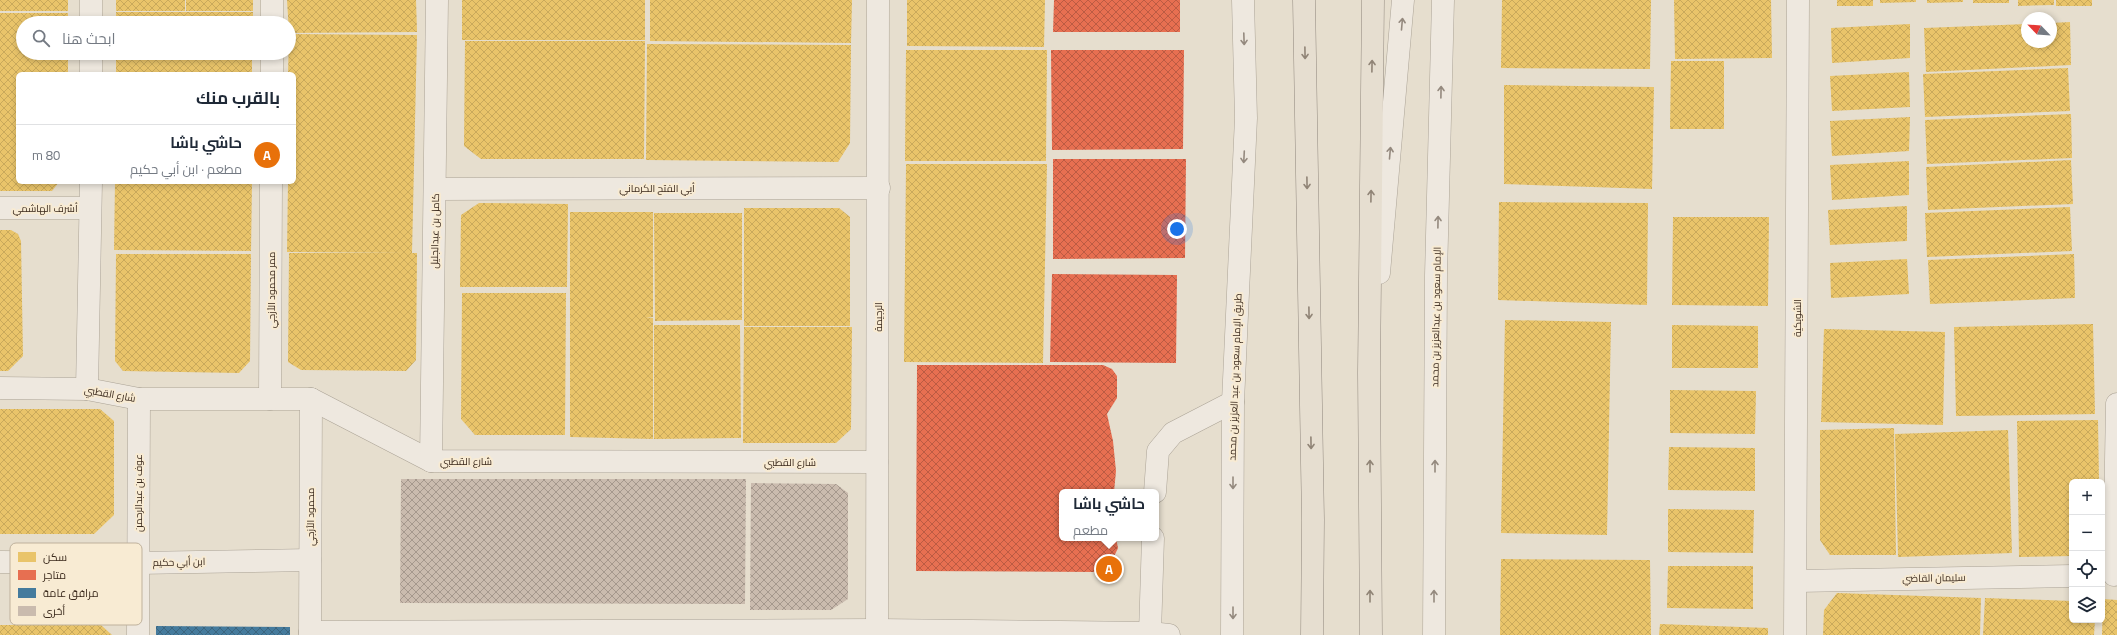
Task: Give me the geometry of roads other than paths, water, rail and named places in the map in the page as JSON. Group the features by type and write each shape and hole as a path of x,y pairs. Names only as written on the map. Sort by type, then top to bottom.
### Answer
{"main road":[{"path":"1301,0 1304,29"},
{"path":"1304,0 1313,512 1312,635"},
{"path":"1371,635 1369,373 1373,0"}],"street":[{"path":"91,0 91,16"},
{"path":"272,0 272,16"},
{"name":"كامل بن عبدالجليل","path":"431,461 436,189 437,0"},
{"name":"الرجيمة","path":"877,633 879,188 878,0"},
{"name":"طريق الإمام سعود بن عبد العزيز بن محمد","path":"1232,635 1233,402 1246,118 1242,0"},
{"path":"1369,373 1403,0"},
{"name":"الإمام سعود بن عبدالعزيز بن محمد","path":"1434,635 1436,268 1443,0"},
{"name":"الشويكية","path":"1795,635 1797,580 1798,0"},
{"path":"91,60 91,72"},
{"path":"272,60 272,72"},
{"path":"87,389 91,184"},
{"name":"ممر محمود الأزجي","path":"270,399 271,184"},
{"name":"أبي الفتح الكرماني","path":"436,189 879,188"},
{"name":"أشرف الهاشمي","path":"0,208 90,208"},
{"name":"شارع القطبي","path":"0,388 87,389 139,399 311,399 431,461 877,462"},
{"name":"عوف بن عبدالرحمن","path":"138,543 139,399"},
{"name":"محمود الأزجي","path":"310,633 311,399"},
{"path":"1155,489 1158,452 1172,433 1233,402"},
{"path":"2111,575 2117,404"},
{"path":"310,633 1159,634 1153,541"},
{"name":"ابن أبي حكيم","path":"142,563 310,560"},
{"name":"ابن أبي حكيم","path":"0,562 10,562"},
{"name":"سليمان القاضي","path":"1797,580 2069,576"}],"place":[{"name":"حاشي باشا","path":"1109,569"}]}
